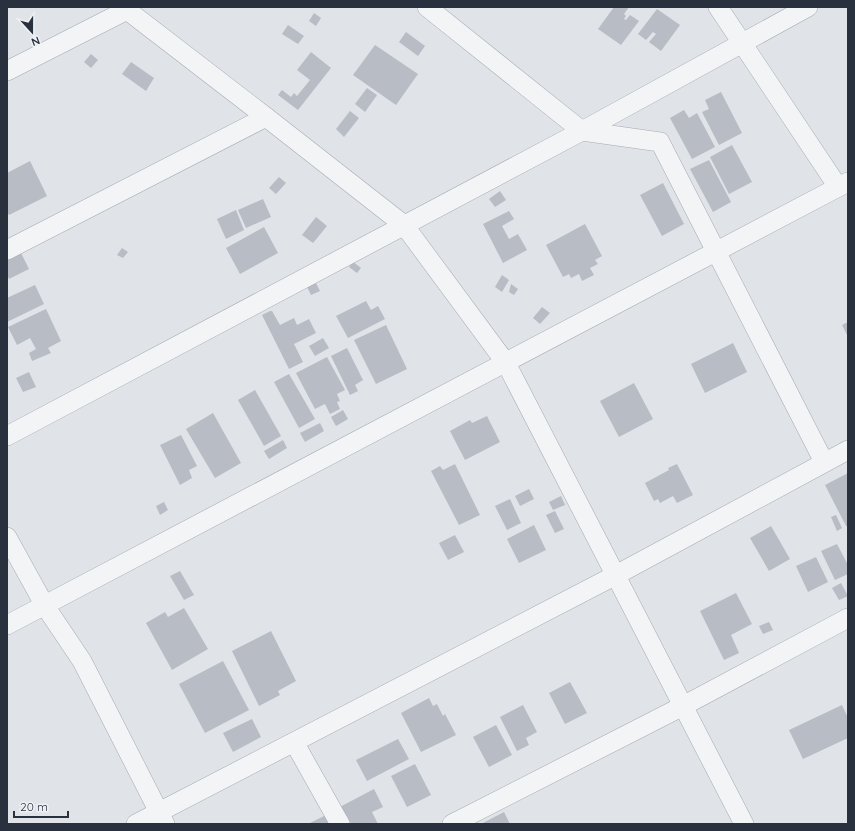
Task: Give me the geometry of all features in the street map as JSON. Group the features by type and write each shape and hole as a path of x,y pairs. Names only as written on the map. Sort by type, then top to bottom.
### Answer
{"street":[{"path":"427,7 582,131 660,142 824,462"},
{"path":"7,625 843,185 742,44 718,7"},
{"path":"7,436 582,131 808,7"},
{"path":"7,71 125,9 266,117 404,226 506,363 744,824"},
{"path":"7,250 266,117"},
{"path":"136,824 162,818 294,742 616,576 848,450"},
{"path":"7,537 45,606 82,661 162,818"},
{"path":"452,824 683,706 848,618"},
{"path":"294,742 340,824"}],"building":[{"path":"614,7 629,7 624,14 626,16 624,19 626,20 630,15 639,21 621,45 598,29"},
{"path":"657,9 680,25 661,51 649,42 656,34 653,32 646,40 638,34"},
{"path":"314,13 321,18 316,26 309,21"},
{"path":"288,25 304,36 298,44 282,34"},
{"path":"406,32 425,46 418,56 399,42"},
{"path":"375,45 418,74 396,105 353,75"},
{"path":"311,52 331,68 298,110 278,95 282,90 291,97 294,93 297,96 310,80 297,70"},
{"path":"91,54 98,60 91,68 84,62"},
{"path":"131,62 154,78 146,91 122,74"},
{"path":"367,88 377,95 365,112 355,104"},
{"path":"721,92 742,133 719,145 702,112 709,109 705,100"},
{"path":"684,110 689,118 697,113 715,147 692,159 670,118"},
{"path":"350,111 359,118 344,137 336,129"},
{"path":"732,145 752,182 729,194 710,157"},
{"path":"709,160 731,202 713,212 690,169"},
{"path":"30,161 47,196 9,215 7,212 7,173"},
{"path":"279,177 286,183 276,194 269,188"},
{"path":"663,183 684,224 662,236 640,195"},
{"path":"500,191 506,200 495,207 489,199"},
{"path":"263,199 271,217 246,228 238,210"},
{"path":"236,210 244,230 226,239 217,219"},
{"path":"509,211 514,219 502,226 509,239 518,234 527,250 503,263 483,224"},
{"path":"316,217 327,226 313,243 302,235"},
{"path":"585,224 602,256 595,260 598,264 590,268 594,275 582,281 579,274 571,278 569,274 563,277 546,245"},
{"path":"264,227 278,253 240,274 226,248"},
{"path":"122,248 128,252 123,258 117,255"},
{"path":"19,249 29,269 9,279 7,275 7,255"},
{"path":"353,262 361,268 357,273 349,267"},
{"path":"502,275 509,280 502,292 495,287"},
{"path":"316,283 320,291 311,295 307,287"},
{"path":"511,284 518,289 514,295 509,292"},
{"path":"35,285 44,304 7,322 7,298"},
{"path":"366,301 371,310 378,306 385,319 348,338 336,316"},
{"path":"542,307 550,313 540,324 533,318"},
{"path":"46,309 61,341 48,348 51,353 32,361 29,353 36,349 30,338 17,345 8,327"},
{"path":"272,311 280,325 294,318 297,325 309,319 316,333 294,344 303,362 289,369 262,315"},
{"path":"848,322 848,337 842,325"},
{"path":"386,325 407,369 376,384 354,340"},
{"path":"323,338 329,348 315,356 309,346"},
{"path":"733,343 747,372 705,393 691,364"},
{"path":"347,348 363,380 355,385 358,391 350,395 331,356"},
{"path":"327,357 345,390 337,394 340,401 337,402 340,409 330,414 325,404 315,409 296,373"},
{"path":"29,372 36,387 23,392 16,378"},
{"path":"289,374 315,419 299,428 274,382"},
{"path":"634,383 653,419 619,437 600,401"},
{"path":"255,390 281,436 264,446 238,400"},
{"path":"343,410 348,419 336,426 331,417"},
{"path":"213,413 241,463 215,478 186,429"},
{"path":"487,416 500,442 465,460 450,431 470,420 472,423"},
{"path":"320,423 324,431 305,442 300,433"},
{"path":"181,435 197,466 189,470 192,478 180,485 160,445"},
{"path":"283,440 287,448 269,459 264,451"},
{"path":"455,464 480,515 459,525 431,471 440,466 443,470"},
{"path":"677,464 693,495 677,503 673,496 660,503 658,499 654,501 645,483"},
{"path":"848,473 848,526 846,526 825,485"},
{"path":"529,489 534,499 520,506 515,496"},
{"path":"561,496 565,505 553,510 549,502"},
{"path":"510,499 521,523 507,530 495,506"},
{"path":"164,502 168,510 160,515 156,506"},
{"path":"555,511 564,529 555,533 546,515"},
{"path":"836,515 842,528 837,531 831,517"},
{"path":"534,525 546,550 519,563 507,539"},
{"path":"771,526 790,559 769,571 750,538"},
{"path":"455,535 464,552 448,560 439,543"},
{"path":"837,544 848,565 848,574 835,580 821,551"},
{"path":"816,557 828,582 808,592 796,566"},
{"path":"180,571 194,595 184,600 170,576"},
{"path":"841,583 848,596 839,600 832,588"},
{"path":"736,593 752,624 731,635 739,653 724,660 700,611"},
{"path":"184,608 208,649 172,670 146,623 165,612 168,617"},
{"path":"769,622 773,630 763,634 759,626"},
{"path":"271,631 296,681 278,691 280,695 259,706 232,651"},
{"path":"223,661 249,710 205,733 179,684"},
{"path":"570,682 587,713 565,724 549,693"},
{"path":"429,698 433,706 437,704 443,716 445,714 456,735 421,752 401,713"},
{"path":"523,705 537,732 526,738 529,745 517,751 500,717"},
{"path":"842,705 848,718 848,738 803,759 789,730"},
{"path":"252,719 261,737 233,752 223,733"},
{"path":"496,725 512,755 489,767 473,737"},
{"path":"398,739 409,759 367,781 356,760"},
{"path":"415,764 431,795 407,807 391,776"},
{"path":"374,789 383,807 372,812 378,824 351,824 347,816 341,819 336,809"},
{"path":"504,812 510,824 481,824"},
{"path":"328,814 333,824 308,824"}]}
